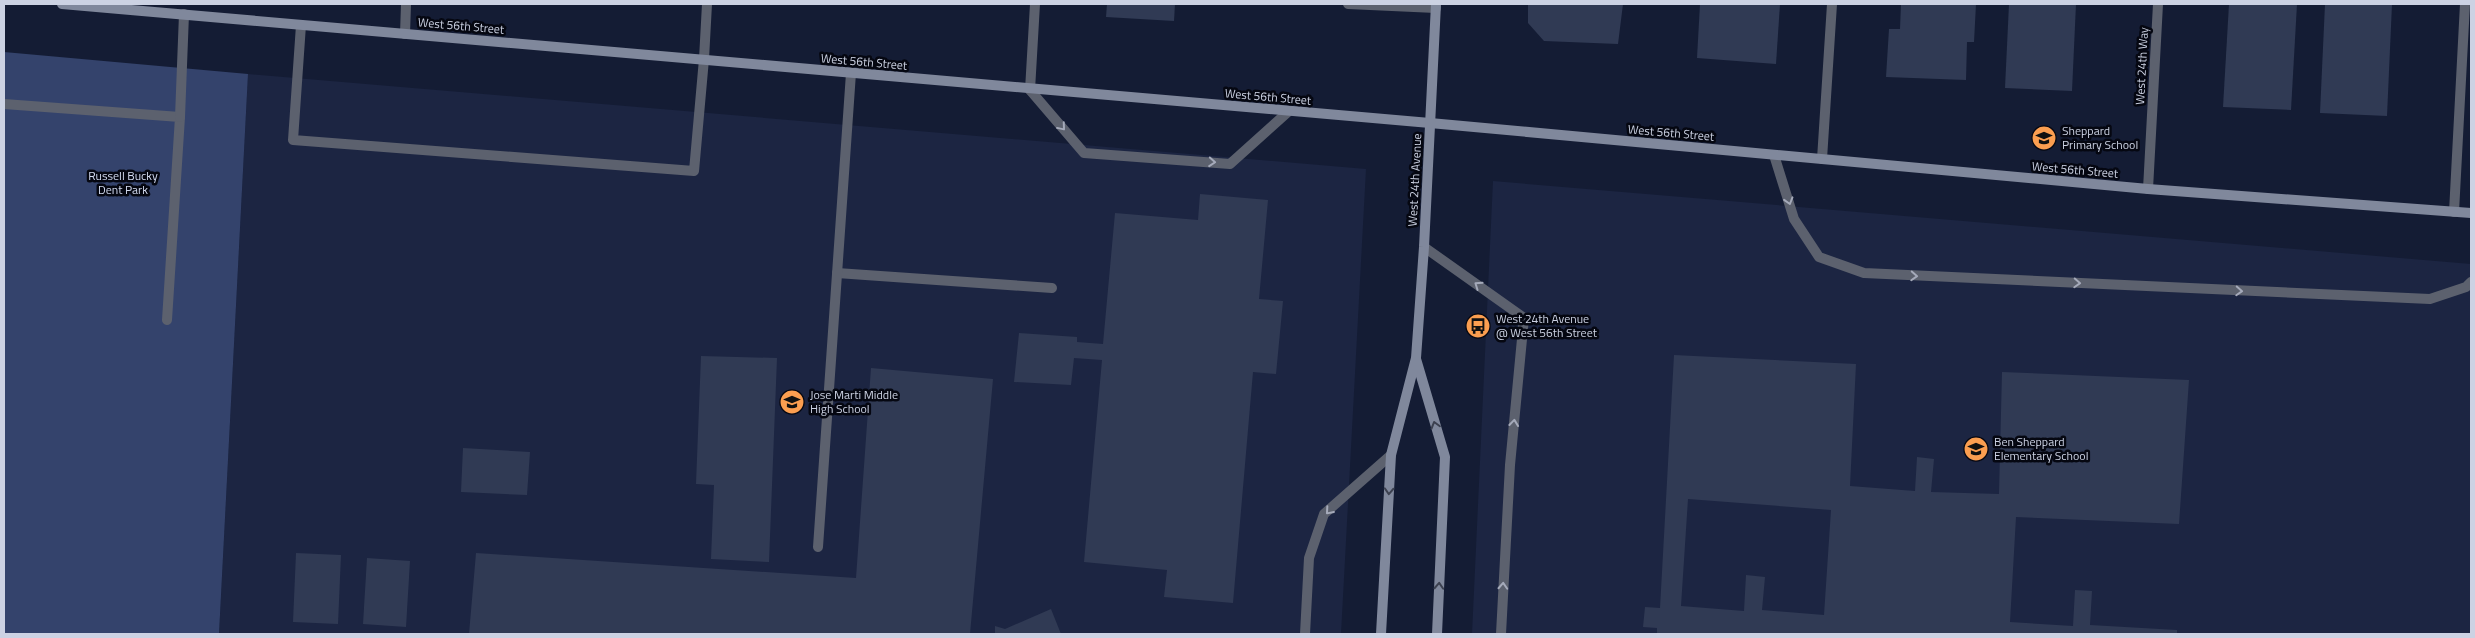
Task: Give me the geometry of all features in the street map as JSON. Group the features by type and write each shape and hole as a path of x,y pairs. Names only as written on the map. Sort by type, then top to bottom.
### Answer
{"street":[{"name":"West 56th Street","path":"62,4 704,59 1030,90 1430,123 2148,189 2471,213"},
{"path":"405,34 406,4"},
{"path":"302,24 293,140 694,171 707,4"},
{"path":"1035,4 1030,90 1084,153 1230,164 1289,111"},
{"path":"1348,4 1436,6"},
{"path":"1822,159 1832,4"},
{"name":"West 24th Way","path":"2148,189 2158,4"},
{"path":"2454,212 2465,4"},
{"name":"West 24th Avenue","path":"1381,634 1391,455 1416,358 1424,248 1436,6"},
{"path":"167,320 180,117 184,14"},
{"path":"818,547 851,73"},
{"path":"4,104 180,117"},
{"path":"1774,155 1794,220 1819,257 1864,274 2430,299 2466,287 2471,282"},
{"path":"1424,248 1524,318 1510,465 1501,634"},
{"path":"837,273 1052,288"},
{"name":"West 24th Avenue","path":"1416,358 1445,457 1437,634"},
{"path":"1306,634 1309,558 1324,514 1391,455"}],"shaded area":[{"name":"Jose Marti Middle High School","path":"248,74 1366,169 1341,634 219,634"},
{"name":"Ben Sheppard Elementary School","path":"1493,181 2471,264 2471,634 1472,634"}],"green space":[{"name":"Russell Bucky Dent Park","path":"4,52 248,74 219,634 4,634"}],"building":[{"path":"1107,4 1175,4 1174,21 1106,17"},
{"path":"1528,4 1623,4 1618,44 1544,41 1528,23"},
{"path":"1700,4 1780,4 1776,64 1697,58"},
{"path":"1901,4 1976,4 1974,42 1967,42 1966,80 1886,77 1889,29 1900,29"},
{"path":"2009,4 2076,4 2072,91 2005,88"},
{"path":"2229,4 2297,4 2291,110 2223,107"},
{"path":"2325,4 2392,4 2387,116 2320,113"},
{"path":"1200,194 1268,200 1259,299 1283,301 1276,374 1253,372 1233,603 1164,597 1167,570 1084,562 1102,360 1074,358 1071,385 1014,382 1019,333 1077,337 1077,342 1103,344 1115,213 1198,220"},
{"path":"1674,355 1856,364 1850,486 1915,491 1917,457 1934,459 1931,492 1999,494 2002,372 2189,380 2179,524 2016,517 2010,622 2073,626 2075,590 2092,591 2090,625 2177,630 2177,634 1657,634 1657,628 1643,627 1645,607 1660,608","holes":["1688,499 1831,510 1824,615 1762,610 1765,577 1746,575 1744,611 1681,606"]},
{"path":"701,356 777,358 769,562 711,559 714,485 696,484"},
{"path":"871,368 993,379 970,634 469,634 476,553 856,578"},
{"path":"463,448 530,452 527,495 461,492"},
{"path":"296,553 341,555 338,624 293,622"},
{"path":"367,558 410,561 406,627 363,624"},
{"path":"1051,609 1061,634 995,634 995,626 1005,629"}],"place":[{"name":"Sheppard Primary School","path":"2044,138"},
{"name":"West 24th Avenue @ West 56th Street","path":"1478,326"},
{"name":"Jose Marti Middle High School","path":"792,402"},
{"name":"Ben Sheppard Elementary School","path":"1976,449"}]}
